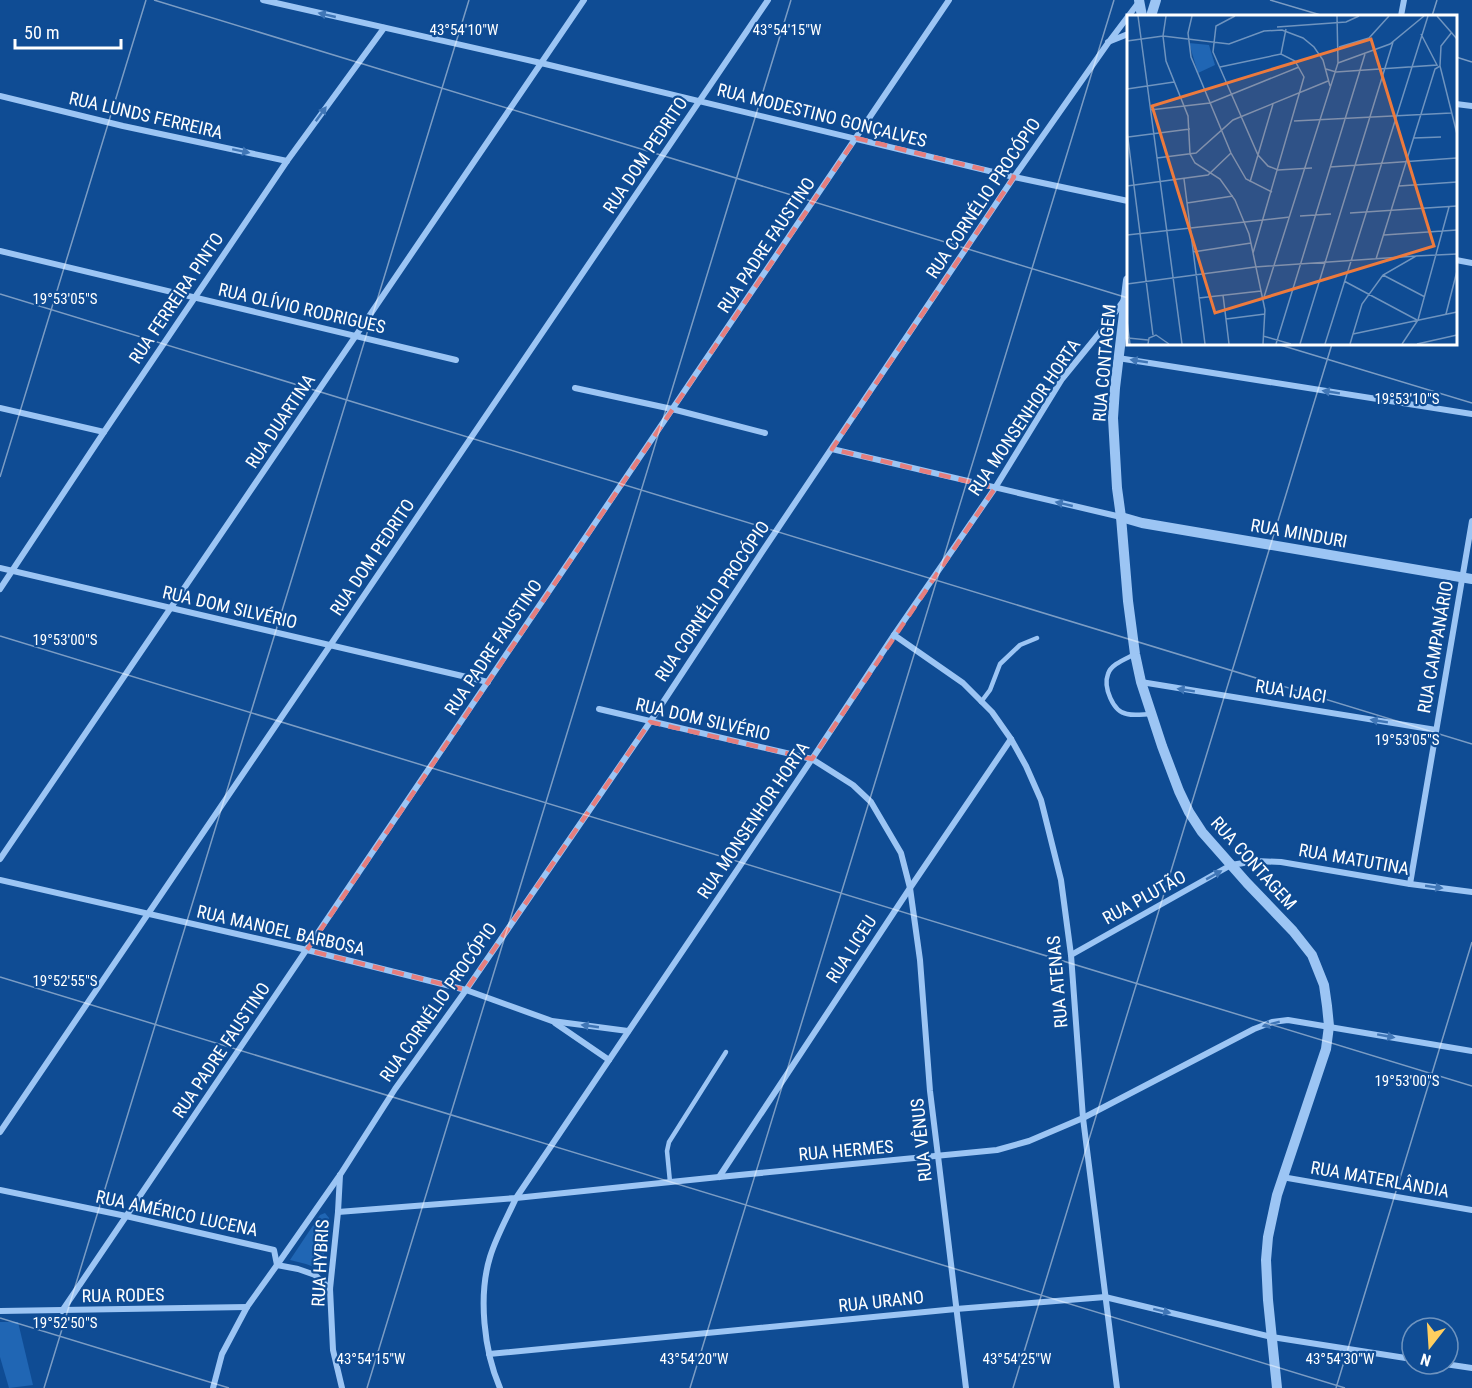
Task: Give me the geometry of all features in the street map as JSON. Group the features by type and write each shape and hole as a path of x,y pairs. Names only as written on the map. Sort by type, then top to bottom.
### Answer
{"street":[{"name":"RUA MODESTINO GONÇALVES","path":"265,0 541,63 1014,177 1127,201"},
{"name":"RUA DUARTINA","path":"0,859 584,0"},
{"name":"RUA DOM PEDRITO","path":"0,1132 768,0"},
{"name":"RUA PADRE FAUSTINO","path":"62,1311 949,0"},
{"path":"1152,15 1156,0"},
{"path":"1401,15 1404,0"},
{"name":"RUA CORNÉLIO PROCÓPIO","path":"1129,15 1139,1"},
{"name":"RUA CORNÉLIO PROCÓPIO","path":"213,1388 222,1354 247,1306 340,1175 395,1089 466,990 650,722 1014,177 1127,17"},
{"name":"RUA FERREIRA PINTO","path":"0,589 287,161 384,28"},
{"path":"1108,43 1127,34"},
{"name":"RUA LUNDS FERREIRA","path":"0,96 123,126 287,161"},
{"path":"1457,104 1472,106"},
{"name":"RUA OLÍVIO RODRIGUES","path":"0,252 456,360"},
{"path":"1457,260 1472,263"},
{"name":"RUA CONTAGEM","path":"1127,288 1113,418 1128,601 1141,682 1179,791 1189,812 1202,832 1293,931 1312,955 1324,985 1329,1026 1326,1049 1282,1177 1268,1237 1266,1260 1277,1388"},
{"name":"RUA MONSENHOR HORTA","path":"500,1388 489,1354 485,1323 484,1281 490,1255 516,1198 995,488 1062,379 1106,325 1126,296"},
{"path":"1118,358 1472,414"},
{"path":"575,388 672,409 765,433"},
{"path":"0,408 104,432"},
{"path":"832,449 1121,517"},
{"name":"RUA MINDURI","path":"1121,517 1142,523 1467,578"},
{"name":"RUA CAMPANÁRIO","path":"1410,884 1436,730 1467,578 1472,521"},
{"name":"RUA DOM SILVÉRIO","path":"0,568 488,682"},
{"name":"RUA ATENAS","path":"894,635 963,683 992,712 1011,739 1041,800 1061,879 1071,955 1083,1118 1117,1388"},
{"name":"RUA IJACI","path":"1141,682 1436,730"},
{"name":"RUA DOM SILVÉRIO","path":"599,709 812,759 853,785 871,802 901,853 910,888"},
{"name":"RUA LICEU","path":"719,1177 1011,739"},
{"name":"RUA MATUTINA","path":"1231,865 1256,861 1281,862 1472,892"},
{"name":"RUA PLUTÃO","path":"1071,955 1231,865"},
{"name":"RUA MANOEL BARBOSA","path":"0,880 307,950 466,990 552,1021 628,1031"},
{"name":"RUA VÊNUS","path":"910,888 920,960 938,1156 966,1388"},
{"name":"RUA HERMES","path":"338,1212 516,1198 997,1150 1029,1141 1083,1118 1244,1034 1272,1022 1288,1020 1472,1051"},
{"name":"RUA MANOEL BARBOSA","path":"552,1021 609,1060"},
{"name":"RUA HYBRIS","path":"340,1175 330,1289 333,1350 342,1388"},
{"name":"RUA MATERLÂNDIA","path":"1282,1177 1472,1210"},
{"name":"RUA AMÉRICO LUCENA","path":"0,1191 126,1216 274,1250 277,1265"},
{"path":"277,1265 315,1275 330,1289"},
{"name":"RUA URANO","path":"489,1354 1105,1297 1272,1337 1400,1357"},
{"name":"RUA RODES","path":"0,1311 247,1306"}],"lane":[{"path":"981,702 990,690 1000,664 1020,645 1037,638"},
{"path":"1135,654 1110,670 1107,675 1107,687 1117,709 1127,714 1152,714"},
{"path":"670,1182 667,1151 669,1142 726,1052"}],"highlighted area":[{"path":"856,138 1014,177 832,449 995,488 812,759 650,722 466,990 307,950"}],"shaded area":[{"path":"325,1213 329,1218 322,1270 290,1260 320,1215"},
{"path":"0,1322 18,1322 33,1385 9,1388 0,1357"}]}
